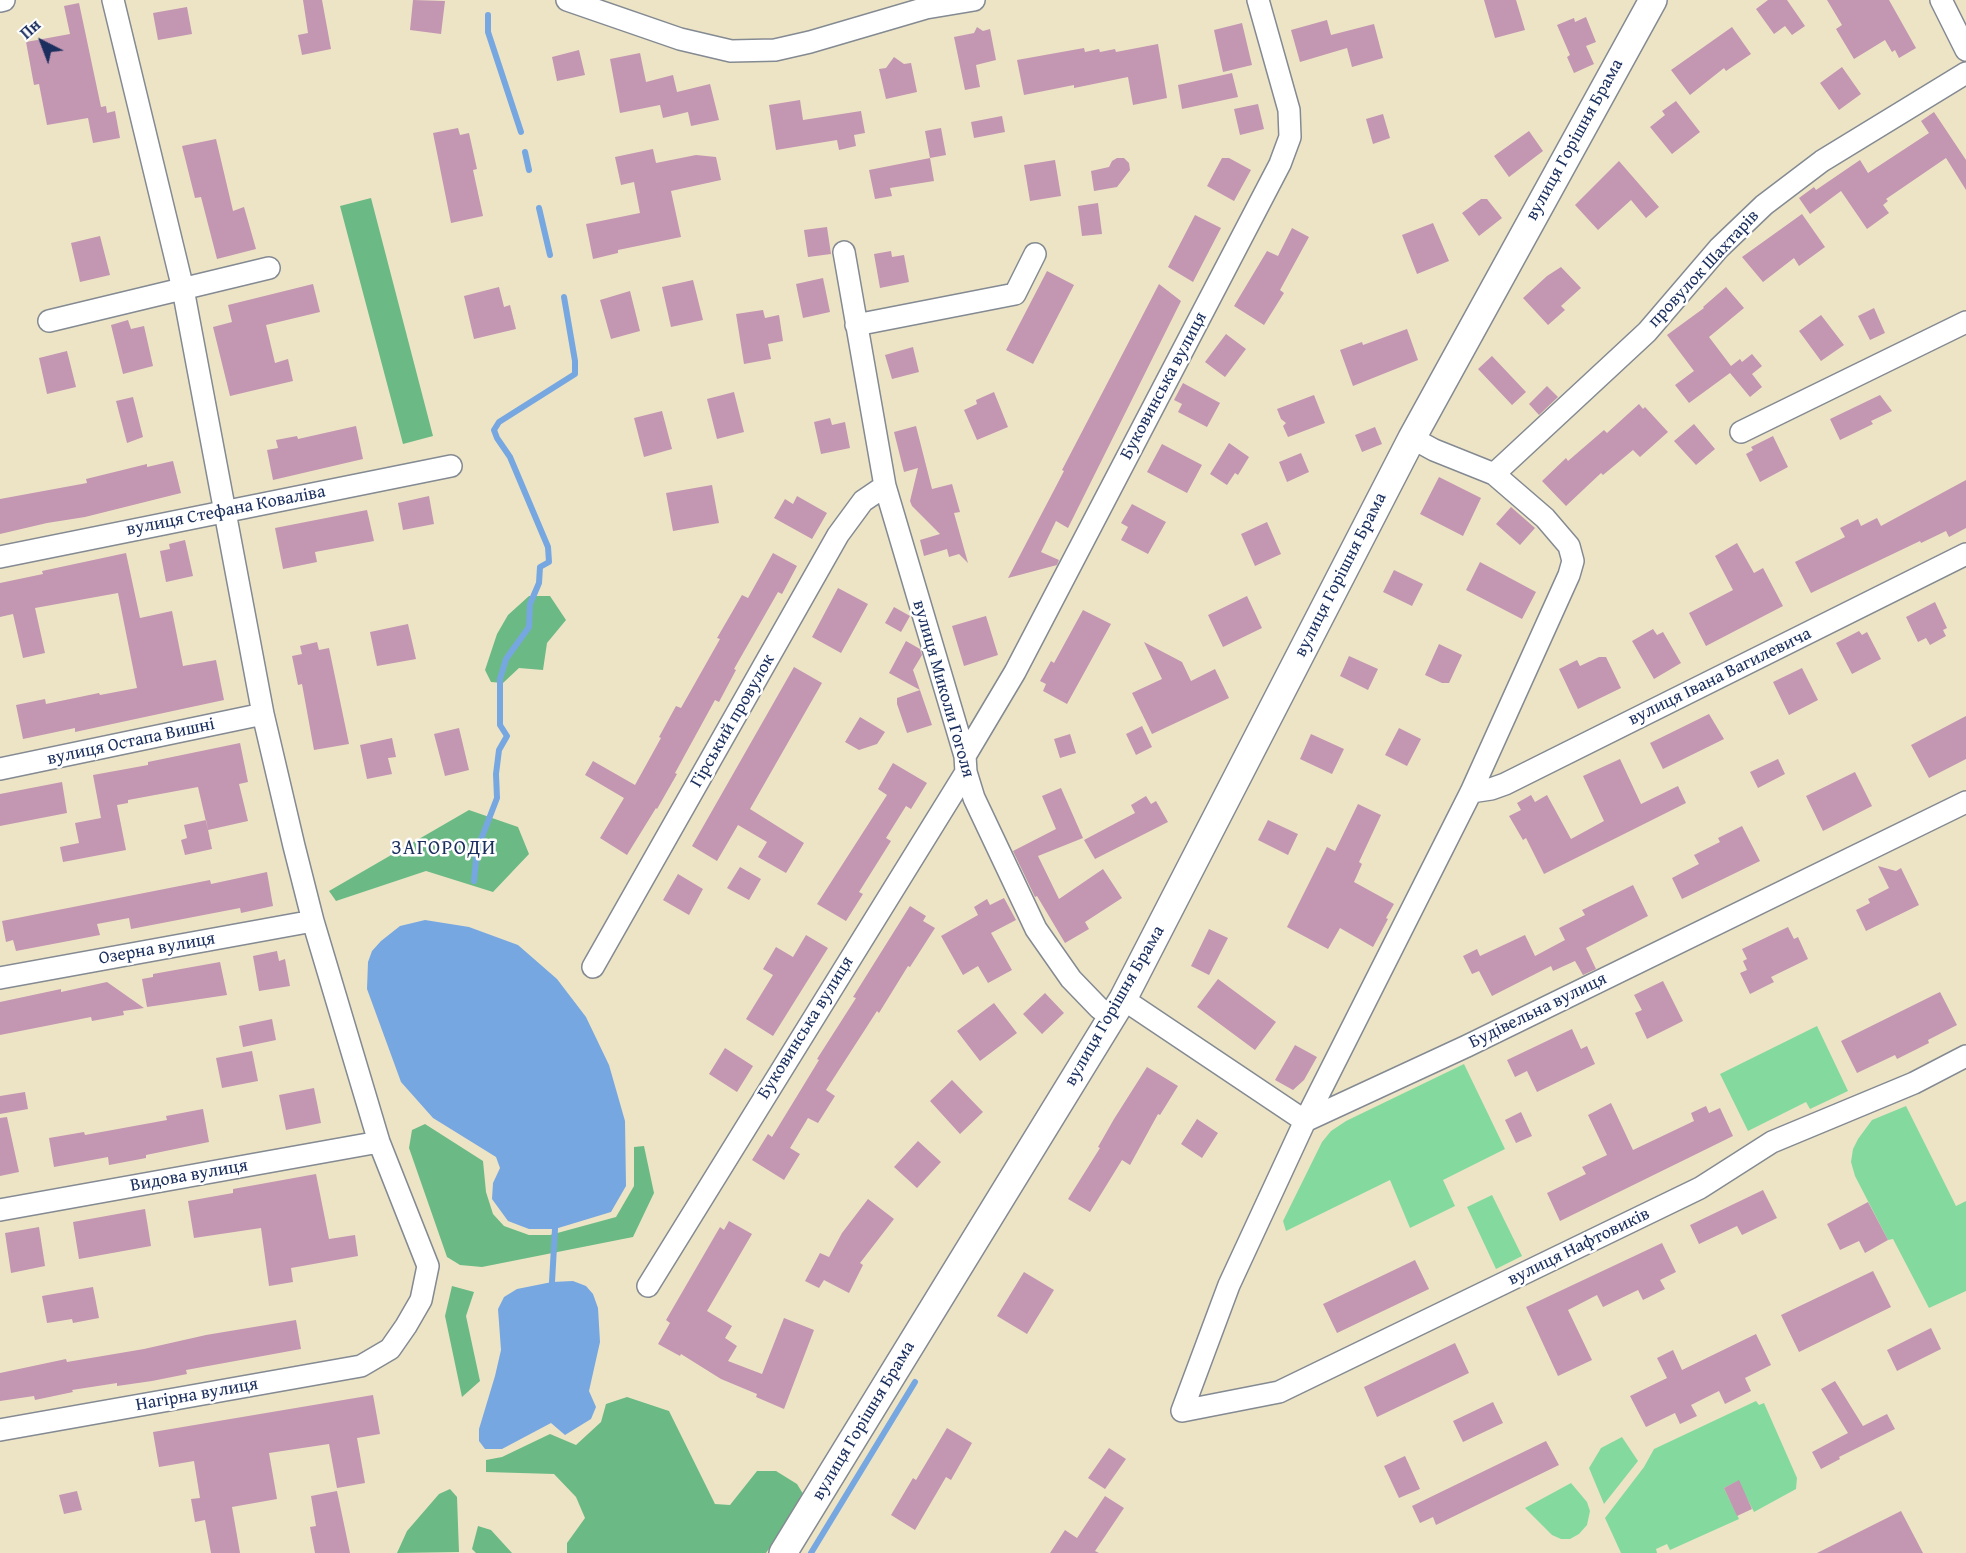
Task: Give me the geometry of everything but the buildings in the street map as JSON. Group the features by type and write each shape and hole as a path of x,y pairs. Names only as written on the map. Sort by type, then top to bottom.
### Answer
{"street":[{"path":"113,0 183,289 263,714 313,921 379,1142"},
{"path":"567,0 680,39 731,51 775,50 926,8 974,0"},
{"name":"Буковинська вулиця","path":"648,1286 965,764 1280,164 1290,137 1289,110 1258,0"},
{"name":"вулиця Горішня Брама","path":"783,1553 1118,1009 1412,438 1653,0"},
{"path":"1941,0 1966,50"},
{"name":"провулок Шахтарів","path":"1494,474 1647,332 1719,248 1764,205 1822,161 1966,73"},
{"name":"вулиця Миколи Гоголя","path":"844,252 885,486 974,798 1036,929 1071,979 1099,1008 1118,1009"},
{"path":"856,325 1015,294 1035,254"},
{"path":"49,321 269,268"},
{"path":"1740,432 1966,322"},
{"path":"1118,1009 1305,1121 1471,792 1574,561 1569,546 1545,518 1494,474 1434,450 1412,438"},
{"name":"вулиця Стефана Коваліва","path":"0,557 452,466"},
{"name":"Гірський провулок","path":"593,967 838,536 863,501 885,486"},
{"name":"вулиця Івана Вагилевича","path":"1471,792 1504,784 1966,554"},
{"name":"вулиця Остапа Вишні","path":"0,769 263,714"},
{"name":"Будівельна вулиця","path":"1305,1121 1477,1041 1966,802"},
{"name":"Озерна вулиця","path":"0,978 313,921"},
{"name":"вулиця Нафтовиків","path":"1305,1121 1229,1285 1182,1411 1279,1392 1700,1188 1772,1142 1914,1083 1966,1056"},
{"name":"Видова вулиця","path":"0,1209 379,1142"},
{"name":"Нагірна вулиця","path":"0,1430 361,1366 390,1349 421,1300 428,1266 379,1142"}],"green space":[{"path":"371,198 433,436 403,444 340,206"},
{"path":"529,596 550,596 566,620 547,643 543,670 519,668 503,683 491,682 485,670 497,634 508,615"},
{"path":"469,810 518,827 529,854 493,892 426,871 336,901 329,891"},
{"path":"1817,1026 1848,1091 1810,1109 1806,1102 1748,1131 1720,1074"},
{"path":"1464,1064 1505,1149 1443,1180 1455,1206 1410,1228 1390,1180 1286,1231 1283,1221 1322,1142 1331,1131 1346,1121"},
{"path":"1906,1106 1956,1206 1966,1201 1966,1291 1929,1308 1893,1239 1888,1240 1855,1176 1851,1162 1853,1149 1858,1139 1872,1120"},
{"path":"425,1124 483,1161 486,1192 493,1214 504,1226 529,1235 550,1235 616,1217 634,1186 634,1147 644,1146 654,1193 633,1237 482,1267 460,1265 447,1257 409,1148 412,1130"},
{"path":"1492,1195 1522,1256 1496,1269 1467,1207"},
{"path":"452,1286 474,1292 466,1316 480,1381 462,1397 445,1316"},
{"path":"627,1397 669,1411 715,1504 730,1505 757,1471 776,1471 797,1484 805,1497 766,1553 567,1553 567,1543 585,1518 576,1497 554,1474 486,1472 486,1460 502,1457 550,1434 576,1445 601,1422 606,1404"},
{"path":"1756,1401 1759,1405 1764,1403 1797,1478 1796,1489 1754,1512 1738,1481 1724,1488 1739,1519 1670,1550 1667,1544 1656,1549 1657,1553 1621,1553 1605,1518 1644,1467 1654,1449"},
{"path":"1622,1437 1638,1461 1604,1504 1589,1468 1601,1448"},
{"path":"1571,1483 1587,1502 1590,1511 1587,1525 1579,1534 1570,1539 1561,1539 1552,1535 1525,1508"},
{"path":"450,1489 457,1497 459,1552 397,1553 407,1531 439,1494"},
{"path":"478,1526 491,1530 512,1553 476,1553 472,1549"}],"water":[{"path":"425,920 469,927 518,945 557,979 586,1017 609,1065 625,1121 626,1186 611,1212 555,1229 529,1229 508,1221 492,1199 493,1183 500,1168 496,1157 433,1118 401,1082 367,989 368,962 372,951 400,926"},
{"path":"573,1281 586,1286 593,1294 598,1308 600,1342 589,1391 596,1407 591,1419 565,1435 551,1423 502,1449 485,1449 479,1441 479,1429 501,1350 498,1309 504,1297 517,1289 552,1282"}],"waterway":[{"path":"488,15 488,32 521,132"},
{"path":"525,152 529,170"},
{"path":"539,208 550,255"},
{"path":"474,881 477,850 497,798 496,774 499,750 507,736 500,725 500,679 506,659 529,627 530,604 539,583 540,567 549,562 548,547 510,457 494,430 499,422 575,374 575,361 564,297"},
{"path":"552,1282 554,1223"},
{"path":"811,1553 915,1382"}],"district":[{"name":"ЗАГОРОДИ","path":"444,849"}]}
